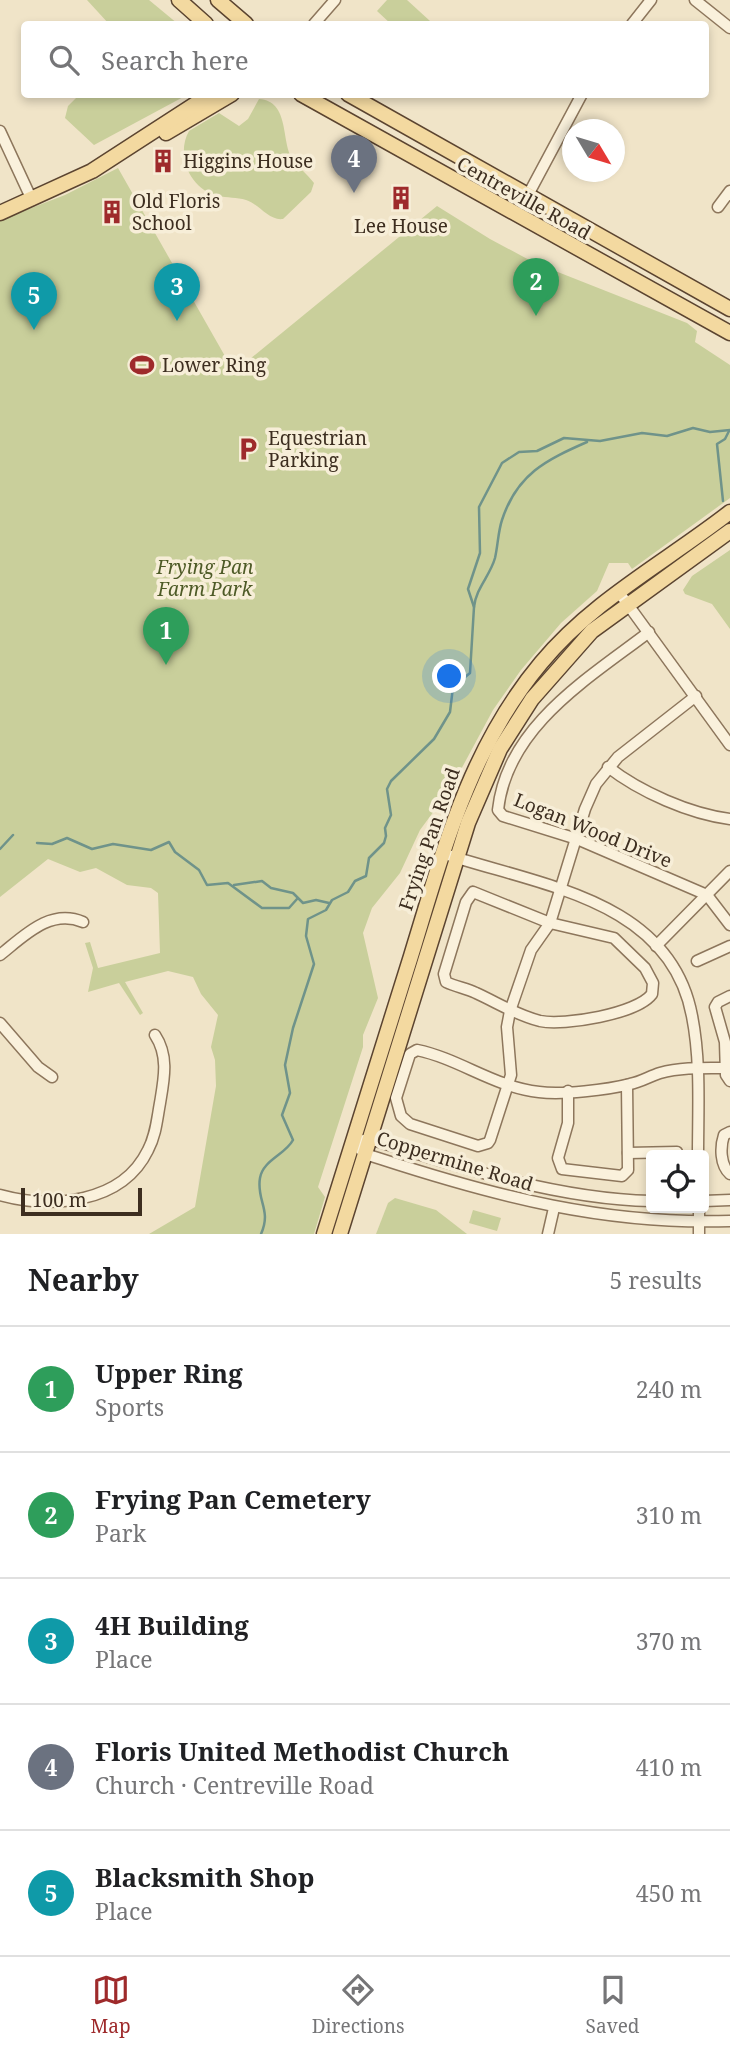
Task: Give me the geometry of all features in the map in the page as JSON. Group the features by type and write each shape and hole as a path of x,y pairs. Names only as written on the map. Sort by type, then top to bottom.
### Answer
{"main road":[{"path":"179,0 203,21"},
{"path":"218,0 242,21"},
{"path":"117,156 205,98"},
{"path":"0,214 167,133 225,98"},
{"name":"Centreville Road","path":"307,98 730,333"},
{"name":"Centreville Road","path":"355,98 730,309"},
{"name":"Frying Pan Road","path":"324,1234 442,853 472,771 508,706 563,639 618,591 730,512"},
{"name":"Frying Pan Road","path":"340,1234 457,858 486,778 526,708 569,654 627,603 730,531"}],"street":[{"path":"317,21 335,0"},
{"path":"634,21 651,0"},
{"path":"695,0 730,28"},
{"path":"528,195 580,98"},
{"path":"0,131 32,200"},
{"path":"718,207 730,191"},
{"path":"618,591 730,745"},
{"name":"Logan Wood Drive","path":"649,632 551,709 523,744 509,771 499,804 503,816 577,839 707,895 730,925"},
{"path":"696,696 608,767 585,809 550,923 531,950 510,1011 507,1027 512,1068 508,1085 490,1140 484,1146 410,1124 397,1108 396,1098 408,1060 417,1050 464,1065 476,1074 508,1085 536,1092 627,1085 661,1073 697,1068 725,1068"},
{"path":"608,767 627,780 672,801 730,819"},
{"path":"442,853 561,890 615,911 656,946 675,972 690,1006 696,1042 698,1150"},
{"path":"656,946 730,871"},
{"path":"479,892 550,923 614,938 645,968 653,983 652,995 643,1003 625,1010 560,1021 543,1021 510,1011 472,991 450,984 444,978 469,896 479,892"},
{"path":"0,956 35,928 51,920 62,917 83,922"},
{"path":"697,961 730,946"},
{"path":"730,996 718,1002 715,1007 728,1041 725,1068 730,1081"},
{"path":"0,1023 38,1067 52,1077"},
{"path":"0,1195 28,1201 71,1200 97,1194 129,1175 148,1150 155,1131 165,1065 162,1049 155,1035"},
{"path":"568,1091 568,1123 558,1158 562,1169 622,1176 628,1170 627,1085"},
{"path":"730,1132 724,1135 722,1158 730,1174"},
{"name":"Coppermine Road","path":"353,1142 370,1139 478,1171 539,1185 620,1199 646,1201"},
{"name":"Coppermine Road","path":"353,1142 365,1154 554,1208 699,1228 730,1220"},
{"path":"628,1153 646,1153"},
{"path":"709,1201 730,1200"},
{"path":"548,1234 554,1208"}],"green space":[{"path":"87,0 149,0 174,21 106,21"},
{"path":"387,0 407,0 430,21 388,21 377,11"},
{"path":"76,98 181,98 94,145 65,118 68,106"},
{"path":"259,99 269,101 276,107 292,158 314,183 311,192 283,219 269,215 246,200 208,193 193,179 185,161 185,141 189,131 219,113 239,126 248,119"},
{"name":"Frying Pan Farm Park","path":"118,168 234,372 437,206 535,263 687,323 697,331 695,342 730,365 730,498 632,569 628,563 609,563 597,591 561,623 521,670 493,710 451,788 420,830 400,873 372,908 363,933 378,998 363,1035 363,1047 318,1187 325,1197 314,1234 149,1234 195,1207 216,1086 215,1060 211,1047 218,1015 201,994 193,977 168,971 125,982 143,1013 140,1015 119,983 88,992 93,968 85,943 90,942 98,968 160,953 158,893 151,888 127,885 96,868 80,872 48,859 0,897 0,220 65,195"},
{"path":"730,550 730,629 712,604 685,594 683,590 692,576"},
{"path":"395,1198 436,1210 467,1234 376,1234 388,1203"},
{"path":"473,1210 501,1218 497,1231 469,1223"}],"waterway":[{"path":"261,1234 265,1218 259,1186 262,1172 293,1140 282,1115 290,1093 285,1065 293,1028 314,964 306,936 308,919 326,910 332,900 348,892 355,881 366,876 369,858 384,843 386,836 385,828 391,815 387,789 391,781 434,739 450,712 453,687 470,673 474,607 468,589 480,553 479,507 502,463 519,452 537,451 564,438 600,441 642,433 667,436 693,428 710,432 730,430"},
{"path":"723,501 717,444 725,439 729,431"},
{"path":"474,607 477,594 495,558 502,520 516,491 546,462 587,442"},
{"path":"0,849 13,835"},
{"path":"37,843 52,844 67,838 92,849 113,844 151,850 169,842 175,852 199,870 207,885 228,883 262,908 289,908 297,899"},
{"path":"234,885 262,881 271,888 293,893 303,903 316,900 329,903"}],"place":[{"name":"Higgins House","path":"163,161"},
{"name":"Floris United Methodist Church","path":"354,193"},
{"name":"Lee House","path":"401,198"},
{"name":"Old Floris School","path":"112,212"},
{"name":"Frying Pan Cemetery","path":"536,316"},
{"name":"4H Building","path":"177,321"},
{"name":"Blacksmith Shop","path":"34,330"},
{"name":"Lower Ring","path":"142,365"},
{"name":"Equestrian Parking","path":"248,449"},
{"name":"Upper Ring","path":"166,665"}]}
